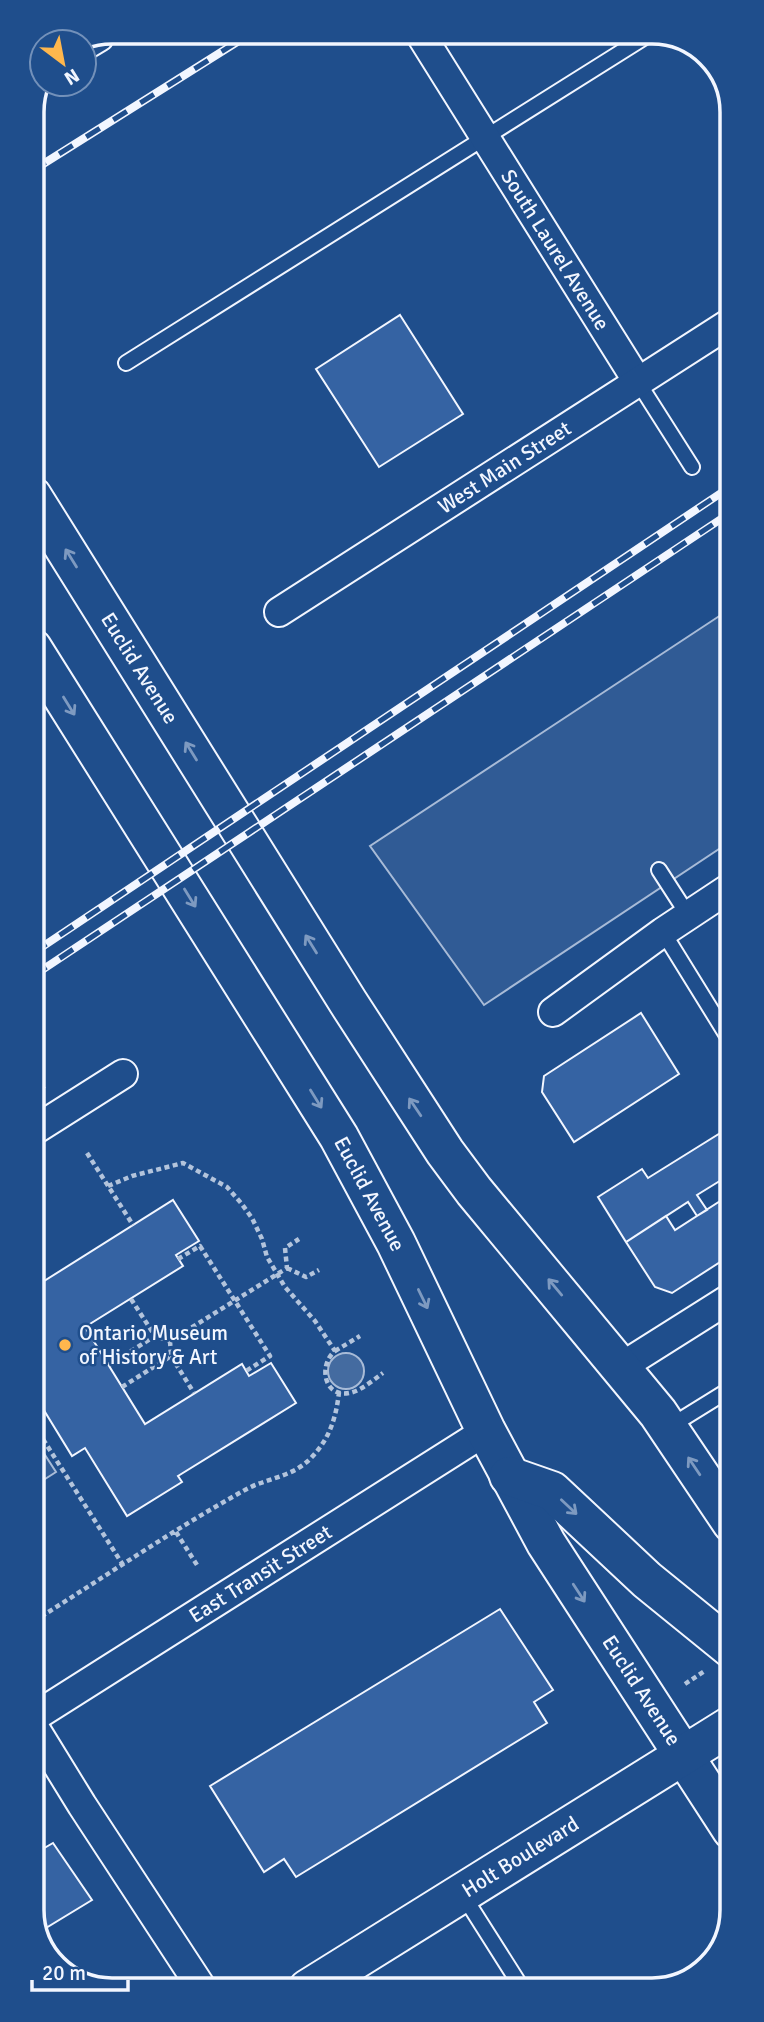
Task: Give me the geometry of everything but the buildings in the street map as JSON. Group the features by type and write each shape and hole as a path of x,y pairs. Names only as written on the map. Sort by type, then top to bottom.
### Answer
{"main road":[{"name":"Euclid Avenue","path":"44,515 407,1096 474,1191 668,1427 720,1505"},
{"name":"Euclid Avenue","path":"44,667 340,1137 396,1243 486,1431 546,1543 720,1812"},
{"path":"509,1476 552,1491 647,1580 720,1639"},
{"name":"Holt Boulevard","path":"326,1978 720,1732"},
{"path":"683,1755 720,1755"}],"street":[{"name":"South Laurel Avenue","path":"426,44 638,382"},
{"name":"West Main Street","path":"279,612 720,329"},
{"path":"553,1012 720,894"},
{"path":"44,1124 123,1074"},
{"path":"621,1367 720,1305"},
{"name":"East Transit Street","path":"44,1711 486,1431"},
{"path":"44,1743 195,1978"}],"lane":[{"path":"126,363 634,44"},
{"name":"South Laurel Avenue","path":"638,382 692,467"},
{"path":"659,870 688,915"},
{"path":"663,932 720,1024"},
{"path":"668,1427 720,1395"},
{"path":"462,1894 516,1978"}],"path":[{"path":"87,1153 134,1225"},
{"path":"108,1186 132,1176 183,1163 226,1187 252,1218 267,1257 277,1274 335,1351"},
{"path":"287,1268 285,1248 299,1239"},
{"path":"178,1259 200,1246 270,1356 246,1371"},
{"path":"170,1341 287,1268"},
{"path":"287,1268 306,1278 319,1270"},
{"path":"131,1299 155,1336 170,1341"},
{"path":"109,1365 155,1336"},
{"path":"360,1336 335,1351 326,1363 324,1375 330,1386 339,1392 352,1393 383,1373"},
{"path":"170,1341 171,1356 194,1393"},
{"path":"122,1387 171,1356"},
{"path":"44,1615 245,1490 301,1467 319,1450 330,1432 339,1392"},
{"path":"44,1442 123,1566"},
{"path":"176,1532 197,1565"}],"shaded area":[{"path":"720,616 720,848 484,1005 370,846"},
{"path":"346,1353 359,1358 364,1371 359,1384 346,1389 333,1384 328,1371 333,1358"},
{"path":"44,1453 56,1472 44,1480"}],"railway":[{"path":"44,163 234,44"},
{"path":"44,946 720,494"},
{"path":"44,969 720,520"}],"place":[{"name":"Ontario Museum of History & Art","path":"65,1345"}]}
